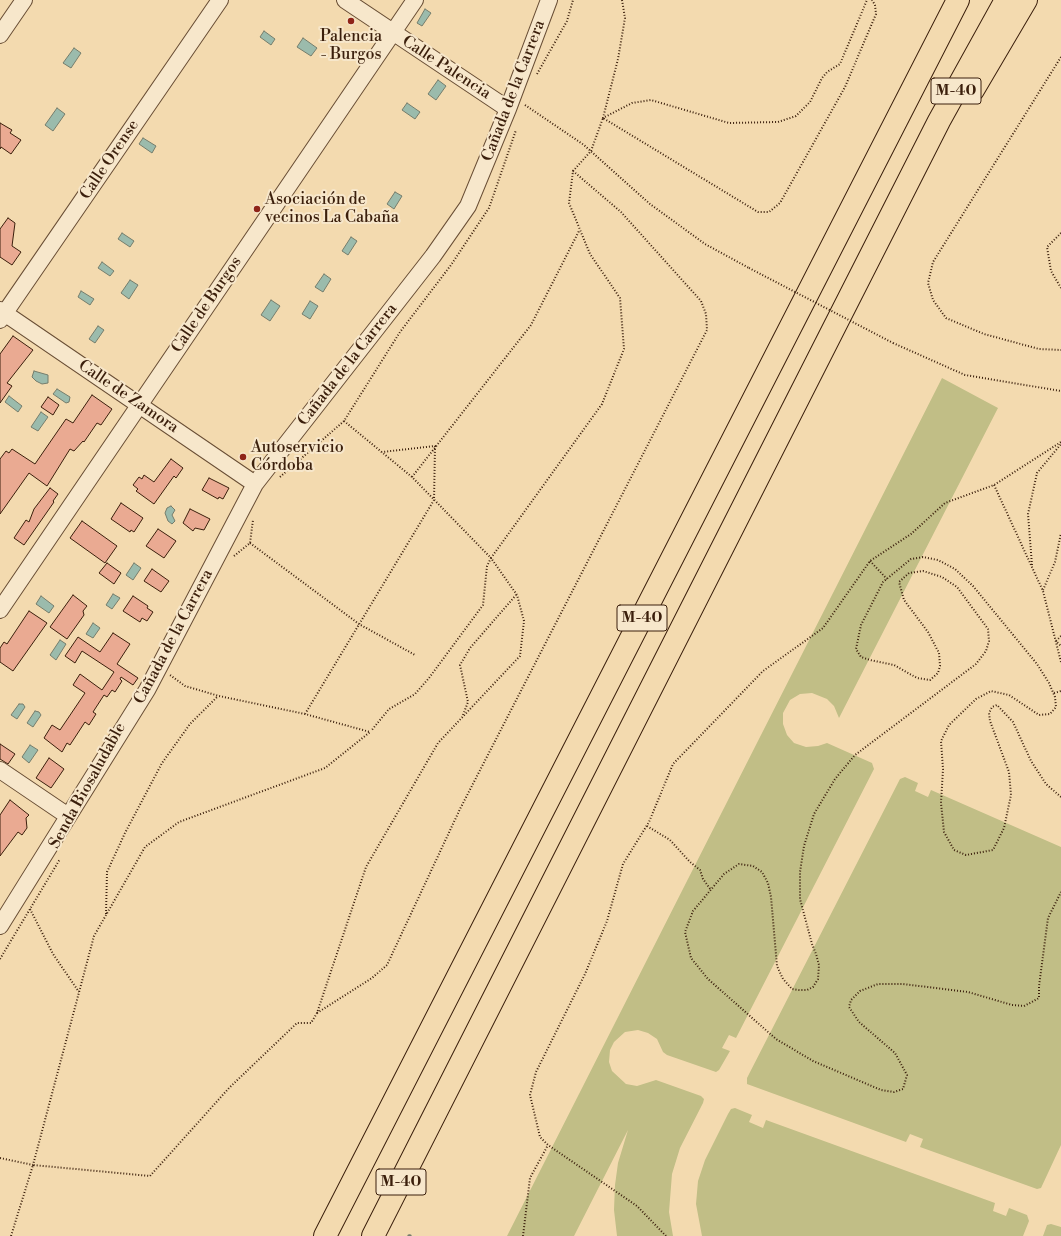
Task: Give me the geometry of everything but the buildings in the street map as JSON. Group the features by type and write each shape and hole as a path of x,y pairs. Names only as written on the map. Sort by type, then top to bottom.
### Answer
{"highway":[{"name":"M-40","path":"325,1236 958,0"},
{"name":"M-40","path":"373,1236 940,121 1006,0"},
{"path":"908,184 930,165 1026,0"}],"street":[{"path":"0,35 24,0"},
{"name":"Calle Orense","path":"2,315 220,0"},
{"name":"Calle Palencia","path":"345,0 392,33 515,110"},
{"name":"Calle de Burgos","path":"0,610 415,0"},
{"name":"Cañada de la Carrera","path":"0,926 147,690 255,484 433,256 468,206 515,110 549,0"},
{"name":"Calle de Zamora","path":"2,315 139,404 255,484"},
{"path":"0,770 68,816"}],"path":[{"path":"535,79 567,21 573,0"},
{"path":"11,1236 33,1164 94,936 145,847 179,822 325,768 370,732 389,709 415,694 430,678 483,604 487,566 491,558 602,404 624,349 620,298 590,254 579,231 569,203 573,171 591,152 603,118 622,39 625,18 622,0"},
{"path":"603,118 632,103 652,100 729,123 778,122 796,116 810,102 822,78 827,72 840,64 867,0"},
{"path":"603,118 758,212 769,212 780,203 845,87 876,14 875,5 872,0"},
{"path":"1061,57 933,262 928,284 933,300 946,318 984,334 1039,349 1061,350"},
{"path":"515,110 524,105 527,98"},
{"path":"515,110 524,105"},
{"path":"524,105 591,152 650,204 705,244 749,268 893,343 965,375 1061,392"},
{"path":"276,481 344,421 400,332 451,265 489,208 517,127"},
{"path":"317,1013 372,978 387,965 460,809 708,330 706,314 701,301 620,212 573,171"},
{"path":"412,477 531,325 579,231"},
{"path":"1061,234 1047,247 1051,271 1061,288"},
{"path":"0,1158 33,1164 150,1176 229,1088 297,1023 311,1023 317,1013 366,867 438,743 520,656 524,621 517,595 491,558 412,477 344,421"},
{"path":"666,1236 637,1206 548,1145 540,1137 530,1095 536,1072 585,974 607,921 623,864 647,826 673,764 763,671 823,628 870,561 911,534 945,503 994,485 1061,443"},
{"path":"1032,568 1028,514 1037,474 1061,443"},
{"path":"382,452 435,446"},
{"path":"305,714 434,500 435,446"},
{"path":"994,485 1043,591 1061,662"},
{"path":"230,560 250,543 253,516"},
{"path":"1043,591 1055,562 1061,533"},
{"path":"250,543 359,624 415,655"},
{"path":"1061,797 1046,784 1031,761 1013,722 997,705 992,707 989,713 1009,772 1011,795 1004,828 993,850 966,855 954,850 944,832 941,803 944,768 941,741 949,725 976,699 991,691 1009,695 1039,715 1050,714 1056,707 1054,693 1037,664 1013,633 973,586 955,569 938,560 923,557 911,559 883,582 861,625 856,649 861,656 870,660 894,665 916,678 930,680 938,673 940,666 939,653 928,632 904,600 899,582 909,573 924,571 942,577 957,587 988,629 989,641 986,651 976,664 855,755 835,779 814,814 804,846 800,872 800,899 819,965 818,979 813,987 807,990 792,989 780,973 778,966 772,897 768,883 762,872 753,866 739,864 724,874 692,912 685,932 691,958 708,979 776,1039 813,1060 881,1090 894,1092 903,1089 907,1075 895,1052 859,1022 849,1007 851,1000 860,991 878,984 903,984 968,992 1012,1005 1024,1006 1039,998 1039,986 1048,918 1061,892"},
{"path":"870,561 887,579"},
{"path":"461,718 468,702 460,665 470,648 517,595"},
{"path":"1056,641 1061,636"},
{"path":"1056,641 1061,646"},
{"path":"164,671 185,686 219,696 305,714 370,732"},
{"path":"1054,693 1061,690"},
{"path":"106,915 108,872 125,833 162,763 190,724 219,696"},
{"path":"647,826 670,840 690,862 700,870 711,890"},
{"name":"Senda Biosaludable","path":"0,959 61,856"},
{"path":"30,909 53,954 79,992"},
{"path":"523,1236 530,1178 548,1145"}],"shaded area":[{"path":"425,9 431,13 422,26 417,23"},
{"path":"264,31 275,39 271,45 260,37"},
{"path":"303,38 317,48 311,56 297,47"},
{"path":"74,48 81,53 71,68 63,63"},
{"path":"438,80 446,86 436,100 428,94"},
{"path":"407,103 420,112 415,119 402,110"},
{"path":"57,108 65,114 53,131 45,125"},
{"path":"143,138 156,146 152,153 139,144"},
{"path":"395,192 402,196 394,209 387,204"},
{"path":"122,233 134,241 130,247 118,239"},
{"path":"351,237 357,241 348,255 342,251"},
{"path":"102,262 114,271 110,276 98,268"},
{"path":"324,274 331,279 323,292 315,287"},
{"path":"130,280 138,285 129,299 121,293"},
{"path":"81,291 94,299 90,305 78,297"},
{"path":"271,300 280,306 270,321 261,315"},
{"path":"310,301 318,306 310,319 302,314"},
{"path":"98,326 104,330 95,343 89,339"},
{"path":"34,371 48,375 48,383 42,384 36,381 32,377"},
{"path":"942,378 998,408 839,718 834,706 827,699 812,693 800,694 790,700 783,713 783,724 787,735 794,743 806,747 818,746 827,743 872,763 874,769 736,1038 729,1035 722,1048 730,1051 719,1070 716,1072 667,1055 663,1052 657,1039 648,1033 638,1030 625,1032 614,1042 610,1050 609,1062 612,1071 626,1084 637,1086 656,1080 701,1096 704,1099 680,1148 672,1174 669,1212 673,1236 617,1236 614,1210 615,1185 618,1163 628,1130 574,1236 507,1236"},
{"path":"57,389 70,397 69,402 66,403 53,394"},
{"path":"9,396 22,406 18,412 5,402"},
{"path":"41,412 48,417 38,431 31,427"},
{"path":"171,506 175,510 172,515 175,521 172,524 168,521 165,513 167,508"},
{"path":"134,563 141,568 133,580 126,575"},
{"path":"113,594 120,598 112,609 106,605"},
{"path":"41,596 54,606 49,613 36,604"},
{"path":"93,623 100,628 93,638 86,634"},
{"path":"60,640 66,644 56,660 50,655"},
{"path":"19,704 23,704 25,707 17,719 11,715"},
{"path":"35,711 39,712 41,715 33,727 27,723"},
{"path":"30,745 38,750 29,763 22,757"},
{"path":"905,777 918,783 915,791 928,797 931,790 1061,847 1061,1145 1041,1188 1037,1189 920,1147 923,1139 910,1134 906,1142 747,1084 747,1078 900,779"},
{"path":"735,1108 752,1115 749,1122 763,1128 766,1120 995,1203 993,1211 1006,1216 1009,1208 1027,1215 1029,1221 1023,1236 702,1236 696,1204 698,1181 705,1160 728,1114 731,1109"},
{"path":"1051,1224 1061,1227 1061,1236 1043,1236 1047,1225"}],"place":[{"name":"Palencia - Burgos","path":"351,21"},
{"name":"Asociación de vecinos La Cabaña","path":"257,209"},
{"name":"Autoservicio Córdoba","path":"243,457"}]}
